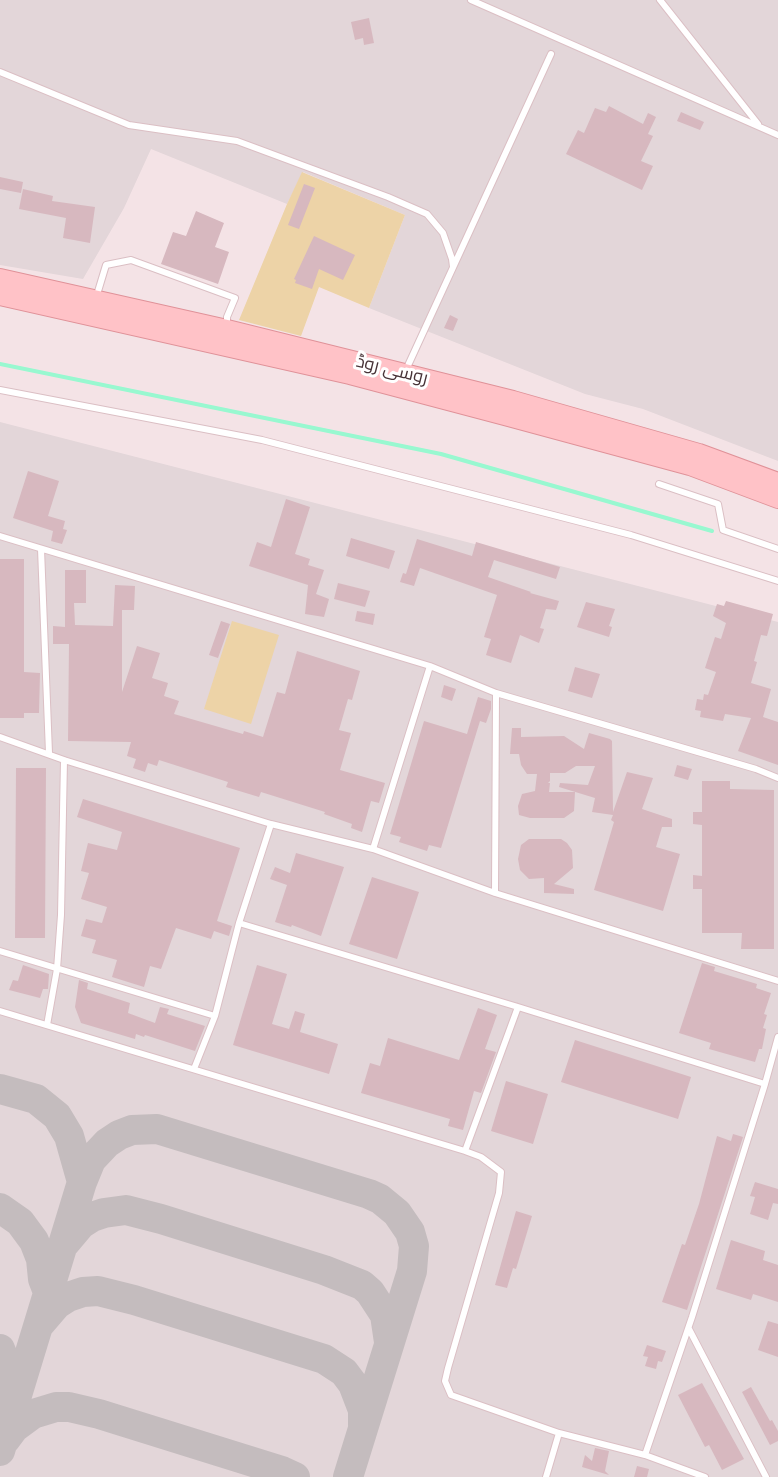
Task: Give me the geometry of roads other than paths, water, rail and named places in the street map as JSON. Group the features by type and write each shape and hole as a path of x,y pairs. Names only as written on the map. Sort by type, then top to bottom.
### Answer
{"main road":[{"name":"روسی روڈ","path":"0,278 94,307 690,466 778,499"},
{"name":"روسی روڈ","path":"0,296 94,307 227,329 513,400 699,453 778,482"}],"lane":[{"path":"471,0 778,135"},
{"path":"660,0 760,126"},
{"path":"404,373 551,54"},
{"path":"0,72 129,125 237,141 398,201 427,214 443,233 453,267"},
{"path":"94,307 106,265 131,260 235,298 227,317 227,329"},
{"path":"0,390 262,440 631,535 778,581"},
{"path":"659,483 718,504 723,530 778,549"},
{"path":"0,536 430,666 496,693 756,769 778,778"},
{"path":"41,549 49,753"},
{"path":"373,849 430,666"},
{"path":"495,893 496,693"},
{"path":"0,737 64,760 271,824 373,849 495,893 778,981"},
{"path":"47,1025 57,969 64,760"},
{"path":"194,1069 215,1016 240,923 271,824"},
{"path":"240,923 518,1006 765,1084"},
{"path":"0,951 215,1016"},
{"path":"465,1150 518,1006"},
{"path":"0,1011 465,1150 481,1157 501,1173 499,1193 445,1381 451,1395 560,1433 645,1455 691,1475 705,1477"},
{"path":"645,1455 692,1317 778,1037"},
{"path":"692,1317 688,1331 766,1477"},
{"path":"546,1477 560,1433"}],"waterway":[{"path":"0,364 441,454 712,531"}]}
